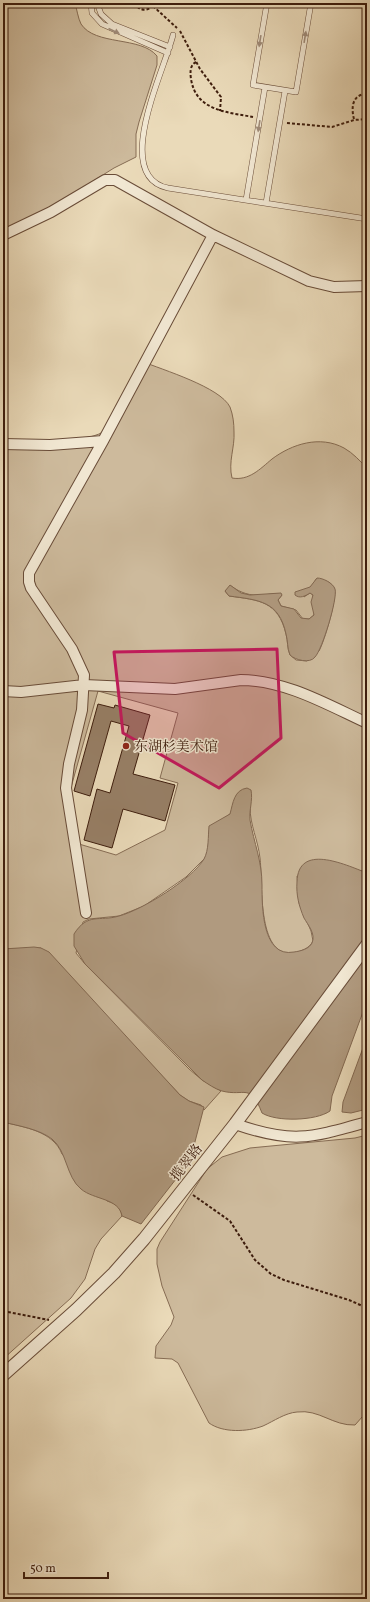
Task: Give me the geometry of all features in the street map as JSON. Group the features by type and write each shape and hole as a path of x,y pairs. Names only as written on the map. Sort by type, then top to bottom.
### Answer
{"street":[{"path":"3,235 51,212 108,179 119,182 213,235 318,285 334,287 367,286"},
{"path":"86,913 66,788 69,764 82,710 84,675 72,649 31,588 29,577 32,565 103,441 213,235"},
{"path":"3,444 61,444 103,441"},
{"path":"3,691 21,692 84,686 160,690 252,680 310,697 367,723"},
{"name":"揽翠路","path":"3,1375 114,1273 183,1190 235,1124 367,945"},
{"path":"235,1124 263,1134 295,1138 318,1135 367,1122"}],"lane":[{"path":"91,3 92,13 96,20 102,24 169,50"},
{"path":"97,3 101,14 112,24 169,50"},
{"path":"266,3 253,85 296,92 311,3"},
{"path":"173,35 143,130 143,159 149,178 161,187 367,219"},
{"path":"246,200 265,87"},
{"path":"266,203 285,91"}],"path":[{"path":"134,3 139,8 144,10 153,6 154,3"},
{"path":"153,6 179,29 196,62 221,97 220,111"},
{"path":"196,62 192,65 190,71 193,87 204,104 220,111 260,119"},
{"path":"354,120 352,107 354,101 361,95 367,94"},
{"path":"280,122 332,127 354,120 367,119"},
{"path":"183,1190 199,1198 230,1221 255,1260 271,1274 291,1283 349,1300 367,1308"},
{"path":"3,1311 30,1315 61,1323"}],"highlighted area":[{"path":"277,649 281,738 219,788 123,733 114,652"}],"shaded area":[{"path":"3,3 75,3 81,24 88,31 107,39 130,43 150,50 157,56 157,65 136,134 136,157 114,168 50,208 3,230"},
{"path":"141,361 203,386 224,400 230,407 233,416 234,429 231,466 232,478 244,478 249,476 288,449 306,443 316,442 335,444 344,448 367,468 367,873 330,861 297,876 299,903 311,931 313,941 307,948 293,953 281,951 273,943 267,931 262,899 260,858 251,820 250,807 230,814 220,821 205,858 186,877 144,906 119,916 89,919 83,922 76,953 85,964 189,1069 202,1080 221,1091 204,1110 201,1105 189,1101 180,1095 41,948 3,949 3,441 69,440 94,436 103,432","holes":["316,579 326,581 331,584 335,593 330,620 319,651 307,661 296,660 290,655 287,637 282,623 278,615 272,609 266,604 258,601 229,596 225,591 231,586 242,592 250,594 279,594 282,595 278,600 281,606 296,610 303,619 309,619 314,615 313,595 310,593 304,597","98,691 178,713 160,778 178,783 165,830 116,855 79,844 70,791"]},
{"path":"317,578 330,583 335,589 334,602 322,645 313,659 306,661 299,660 290,655 283,623 273,609 258,601 229,596 225,591 230,585 241,593 250,595 281,593 282,595 278,600 281,606 294,609 301,618 309,619 314,615 311,602 313,595 310,593 299,597 295,595 295,592 310,587"},
{"path":"247,788 251,790 250,820 261,868 262,906 266,929 270,939 276,947 283,952 294,952 307,948 311,945 313,940 312,933 302,914 297,891 299,870 305,863 314,860 324,860 346,865 367,873 367,1001 332,1096 330,1111 315,1117 286,1119 268,1116 262,1113 258,1103 250,1094 222,1091 214,1088 202,1080 85,964 74,946 74,934 84,923 89,920 112,918 129,913 166,893 189,876 198,867 206,855 209,826 230,814 233,801 237,794 239,791"},
{"path":"41,948 49,952 180,1095 189,1101 204,1107 190,1161 141,1224 122,1216 120,1210 111,1202 86,1193 81,1189 72,1178 61,1150 52,1139 35,1130 3,1122 3,949"},
{"path":"367,1037 367,1109 351,1113 342,1112 343,1102"},
{"path":"3,1122 29,1128 52,1140 58,1146 62,1154 107,1201 117,1206 122,1216 101,1239 95,1249 85,1279 71,1298 3,1359"},
{"path":"367,1135 367,1405 363,1416 355,1425 347,1425 319,1415 305,1412 293,1413 263,1426 243,1430 221,1429 209,1423 178,1363 172,1359 155,1358 156,1346 171,1325 174,1317 162,1286 157,1264 157,1249 160,1242 207,1169 222,1157 250,1148 355,1138"}],"building":[{"path":"98,704 114,708 115,705 150,715 133,774 175,785 165,821 123,809 112,848 84,840 97,789 110,793 129,726 111,721 90,796 74,791"}],"place":[{"name":"东湖杉美术馆","path":"126,746"}]}
